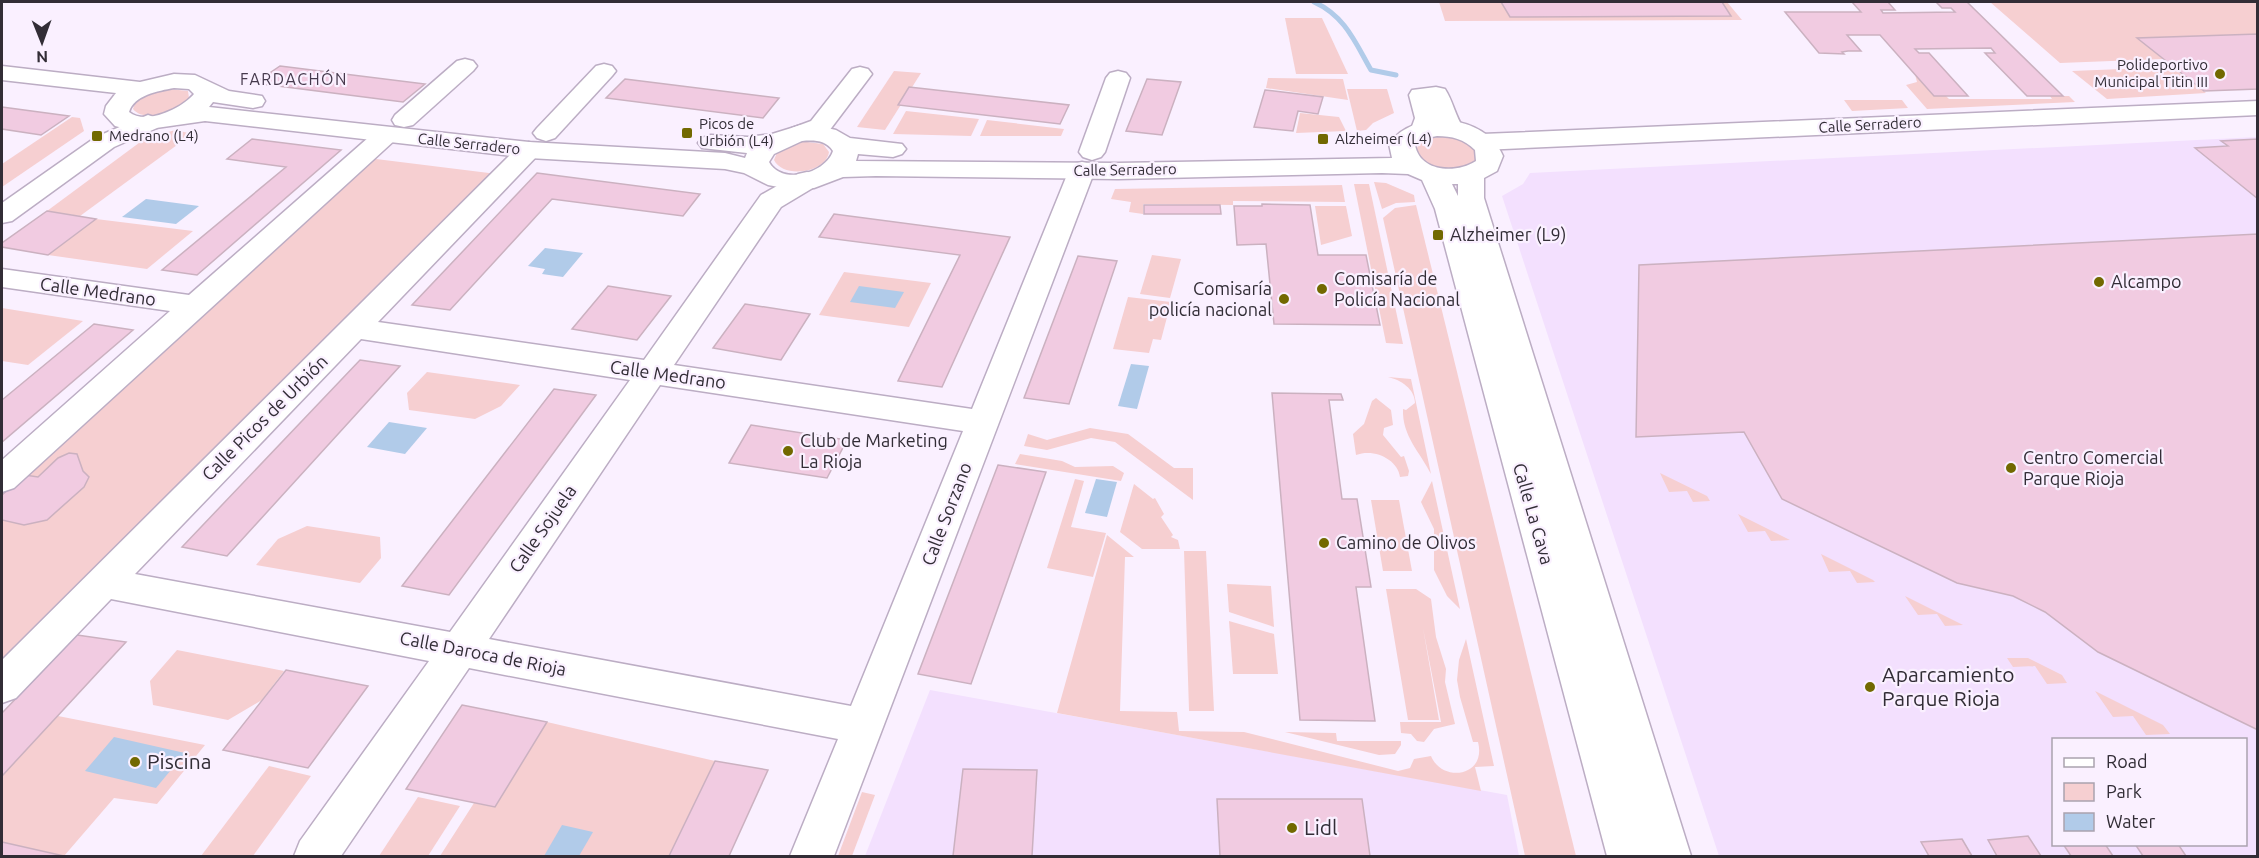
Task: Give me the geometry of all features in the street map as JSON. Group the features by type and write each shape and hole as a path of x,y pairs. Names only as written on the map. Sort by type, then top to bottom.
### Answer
{"street":[{"path":"2,479 465,66"},
{"name":"Calle Picos de Urbión","path":"2,686 604,71"},
{"path":"2,73 142,89"},
{"path":"835,140 860,74"},
{"name":"Calle Sorzano","path":"812,856 1118,78"},
{"name":"Calle Serradero","path":"142,89 164,83 195,82 224,98 395,128"},
{"path":"105,142 126,98 142,89"},
{"path":"2,214 105,142 148,123 175,117 196,106 203,100 206,89"},
{"path":"2,91 119,114 148,123"},
{"path":"1424,129 1427,118 1421,95 1431,93 1436,94 1445,123 1451,129"},
{"name":"Calle Serradero","path":"1087,161 1382,165 1452,177 1481,159 2258,108"},
{"name":"Calle Serradero","path":"175,117 197,114 223,115 395,128 725,161 752,167 768,183"},
{"name":"Calle Serradero","path":"1481,159 2258,125"},
{"path":"1402,144 1413,133 1424,129 1451,129 1468,134 1481,159"},
{"name":"Calle Serradero","path":"537,142 732,145 772,142 801,133 835,140 876,168 1087,161 1366,148 1402,144"},
{"name":"Calle Sojuela","path":"316,856 652,373 768,183 807,180 835,140"},
{"path":"768,183 758,165 758,157 772,142"},
{"name":"Calle La Cava","path":"1402,144 1404,156 1440,186 1445,198 1629,856"},
{"name":"Calle La Cava","path":"1481,159 1470,185 1472,202 1669,856"},
{"name":"Calle Medrano","path":"2,278 195,305"},
{"name":"Calle Medrano","path":"354,328 983,422"},
{"name":"Calle Daroca de Rioja","path":"103,583 864,726"}],"shaded area":[{"path":"2257,137 2257,856 1719,856 1502,196 1523,184 1530,173"},
{"path":"930,690 1507,795 1519,856 865,856"}],"green space":[{"path":"1439,2 1727,2 1742,20 1445,21"},
{"path":"1990,2 2257,2 2257,34 2138,38 2163,59 2060,63"},
{"path":"1285,18 1322,18 1348,74 1296,74"},
{"path":"2172,67 2206,93 2107,99 2072,71"},
{"path":"894,71 921,73 885,130 857,127"},
{"path":"1915,74 1934,96 1946,96 1949,99 2052,99 2050,96 2069,96 2075,102 1927,109 1906,85 1917,82"},
{"path":"1268,78 1343,79 1348,100 1266,88"},
{"path":"169,89 188,91 189,98 170,111 153,116 138,113 133,109 143,97"},
{"path":"1347,89 1387,89 1394,113 1373,123 1366,130 1357,131"},
{"path":"1844,100 1902,100 1908,108 1852,111"},
{"path":"906,111 979,119 971,136 893,134"},
{"path":"1300,113 1339,117 1346,131 1296,133"},
{"path":"72,117 80,118 84,131 2,187 2,164"},
{"path":"987,120 1064,129 1061,136 980,136"},
{"path":"176,130 192,134 80,216 47,211 147,137"},
{"path":"1443,135 1462,139 1475,149 1476,160 1461,168 1444,169 1428,163 1416,152 1419,142 1433,136"},
{"path":"799,141 823,144 829,152 826,159 813,169 804,171 786,170 779,166 774,160 778,150"},
{"path":"368,158 497,174 2,678 2,484"},
{"path":"1374,182 1386,183 1414,195 1415,202 1396,203 1382,209"},
{"path":"1354,184 1369,184 1403,344 1386,343"},
{"path":"1342,185 1345,202 1233,201 1233,205 1143,204 1143,214 1129,212 1131,202 1111,199 1115,189"},
{"path":"1416,205 1576,856 1525,856 1383,218 1395,208"},
{"path":"1315,206 1346,206 1352,236 1321,245"},
{"path":"96,219 193,231 147,269 48,255"},
{"path":"1152,255 1181,259 1170,298 1140,294"},
{"path":"844,272 931,283 909,327 819,315"},
{"path":"1128,297 1171,302 1161,340 1153,339 1149,353 1113,349"},
{"path":"2,308 83,321 28,365 2,361"},
{"path":"427,372 520,385 501,406 475,419 409,410 407,393"},
{"path":"1388,377 1411,379 1431,474 1412,443 1403,419 1403,409 1406,410 1415,403 1413,393 1398,380"},
{"path":"1376,398 1391,410 1393,425 1384,428 1383,435 1401,457 1404,456 1409,471 1408,476 1400,477 1395,465 1378,454 1356,455 1353,434 1364,424 1372,401"},
{"path":"1090,428 1128,434 1174,468 1193,468 1193,500 1115,442 1091,438 1047,450 1024,446 1028,434 1047,440"},
{"path":"1020,454 1062,461 1075,467 1113,466 1124,473 1121,481 1015,464"},
{"path":"1660,473 1707,496 1710,501 1693,502 1687,491 1669,492"},
{"path":"1075,479 1084,481 1071,527 1106,533 1093,577 1047,568"},
{"path":"1432,481 1460,609 1447,596 1434,570 1434,529 1421,502"},
{"path":"1134,484 1153,499 1155,498 1164,514 1161,517 1173,535 1171,537 1178,540 1180,549 1142,549 1120,532"},
{"path":"1371,500 1399,500 1412,571 1383,571"},
{"path":"1738,514 1790,540 1771,541 1765,531 1748,532"},
{"path":"307,526 380,537 381,558 360,583 256,565 278,539"},
{"path":"1107,535 1134,557 1125,557 1120,711 1177,712 1179,731 1244,732 1398,771 1410,768 1414,759 1431,756 1444,770 1453,773 1462,772 1470,769 1476,763 1479,754 1478,742 1473,742 1457,680 1459,660 1466,639 1494,766 1475,767 1481,791 1057,713"},
{"path":"1184,551 1206,551 1214,711 1189,711"},
{"path":"1821,554 1875,582 1857,583 1850,571 1829,572"},
{"path":"1227,584 1271,586 1274,627 1229,612"},
{"path":"1386,589 1416,589 1431,599 1436,637 1446,669 1445,682 1455,724 1434,729 1424,742 1417,741 1411,734 1401,733 1400,722 1441,722 1423,628 1439,720 1408,720"},
{"path":"1905,596 1963,625 1945,626 1937,614 1918,615"},
{"path":"1229,621 1274,634 1278,674 1233,674"},
{"path":"177,650 284,671 262,700 228,720 153,705 150,681"},
{"path":"2007,658 2028,658 2062,675 2067,683 2047,684 2035,666 2013,667"},
{"path":"2095,691 2163,725 2170,734 2146,735 2133,716 2113,717"},
{"path":"58,716 205,745 157,804 114,798 64,856 2,842 2,776"},
{"path":"547,722 715,761 669,856 440,856 474,803 495,807"},
{"path":"1285,732 1336,733 1337,741 1401,741 1401,745 1395,754 1379,755"},
{"path":"269,766 311,776 253,856 201,856"},
{"path":"862,792 875,795 852,856 838,856"},
{"path":"418,797 460,806 428,856 379,856"}],"water":[{"path":"146,199 199,206 176,224 122,217"},
{"path":"545,248 583,253 563,277 542,274 545,269 528,266"},
{"path":"859,286 904,292 895,308 850,302"},
{"path":"1131,364 1149,366 1137,409 1118,406"},
{"path":"389,422 427,428 405,454 367,447"},
{"path":"1096,479 1117,482 1107,517 1085,513"},
{"name":"Piscina","path":"114,737 185,753 156,788 85,771"},
{"path":"562,825 593,832 579,856 544,856"}],"building":[{"path":"1501,2 1722,2 1731,16 1510,17"},
{"path":"1852,2 1888,2 1895,10 1881,10 1883,13 1955,12 1951,8 1942,8 1936,2 1967,2 2063,96 2027,96 1985,53 1995,53 1991,48 1915,49 1919,53 1929,53 1968,96 1934,96 1880,35 1847,35 1861,51 1842,52 1844,54 1819,53 1785,12 1861,12"},
{"name":"Polideportivo Municipal Titin III","path":"2258,34 2258,89 2204,91 2137,38"},
{"path":"280,66 425,84 403,102 255,83"},
{"path":"625,79 779,98 763,118 606,98"},
{"path":"1147,79 1181,82 1162,135 1126,131"},
{"path":"909,87 1069,105 1060,124 898,105"},
{"path":"1265,90 1323,97 1318,114 1298,111 1293,131 1254,127"},
{"path":"2,107 69,116 41,135 2,129"},
{"path":"252,139 341,150 197,275 162,270 286,167 227,159"},
{"path":"2258,139 2258,199 2195,148 2228,146 2221,141"},
{"path":"537,173 700,194 683,216 552,199 450,310 412,305"},
{"name":"Comisaría de Policía Nacional","path":"1262,204 1310,205 1318,255 1366,255 1380,325 1274,324 1266,244 1237,245 1234,206 1262,206"},
{"path":"1144,205 1220,205 1221,214 1144,214"},
{"path":"47,211 96,219 48,255 2,247 2,243"},
{"path":"834,214 1010,237 942,387 898,381 960,255 819,237"},
{"name":"Centro Comercial Parque Rioja","path":"2258,234 2258,730 2098,652 2045,612 2013,596 1957,583 1782,499 1744,432 1636,437 1639,265"},
{"path":"1078,256 1117,261 1069,404 1024,398"},
{"path":"608,286 671,296 637,340 572,329"},
{"path":"745,304 810,314 781,360 713,348"},
{"path":"94,324 133,330 2,442 2,400"},
{"path":"360,360 400,366 227,556 182,547"},
{"path":"554,389 596,395 449,595 402,586"},
{"name":"Camino de Olivos","path":"1272,393 1341,394 1343,400 1329,400 1342,499 1357,499 1371,587 1356,587 1375,721 1300,720"},
{"name":"Club de Marketing La Rioja","path":"751,425 847,440 827,478 729,463"},
{"path":"69,453 77,454 83,471 89,477 84,487 47,520 24,525 2,520 2,495 25,475 38,477 58,458"},
{"path":"998,465 1046,472 971,684 918,674"},
{"path":"77,635 126,642 2,776 2,713"},
{"path":"286,670 368,686 308,768 223,750"},
{"path":"462,705 547,722 495,807 406,789"},
{"path":"715,761 768,770 729,856 669,856"},
{"path":"963,769 1037,770 1032,856 953,856"},
{"name":"Lidl","path":"1217,799 1362,799 1370,856 1220,856"},
{"path":"2028,836 2041,856 1997,856 1988,840"},
{"path":"1962,839 1972,856 1929,856 1921,842"},
{"path":"2,842 64,856 2,856"},
{"path":"2064,846 2106,846 2113,856 2071,856"},
{"path":"2136,846 2179,846 2186,856 2143,856"}],"waterway":[{"path":"1314,2 1341,22 1371,70 1396,75"}],"place":[{"name":"Polideportivo Municipal Titin III","path":"2220,74"},
{"name":"Picos de Urbión (L4)","path":"687,133"},
{"name":"Medrano (L4)","path":"97,136"},
{"name":"Alzheimer (L4)","path":"1323,139"},
{"name":"Alzheimer (L9)","path":"1438,235"},
{"name":"Alcampo","path":"2099,282"},
{"name":"Comisaría de Policía Nacional","path":"1322,289"},
{"name":"Comisaría policía nacional","path":"1284,299"},
{"name":"Club de Marketing La Rioja","path":"788,451"},
{"name":"Centro Comercial Parque Rioja","path":"2011,468"},
{"name":"Camino de Olivos","path":"1324,543"},
{"name":"Aparcamiento Parque Rioja","path":"1870,687"},
{"name":"Piscina","path":"135,762"},
{"name":"Lidl","path":"1292,828"}],"district":[{"name":"FARDACHÓN","path":"294,79"}]}
